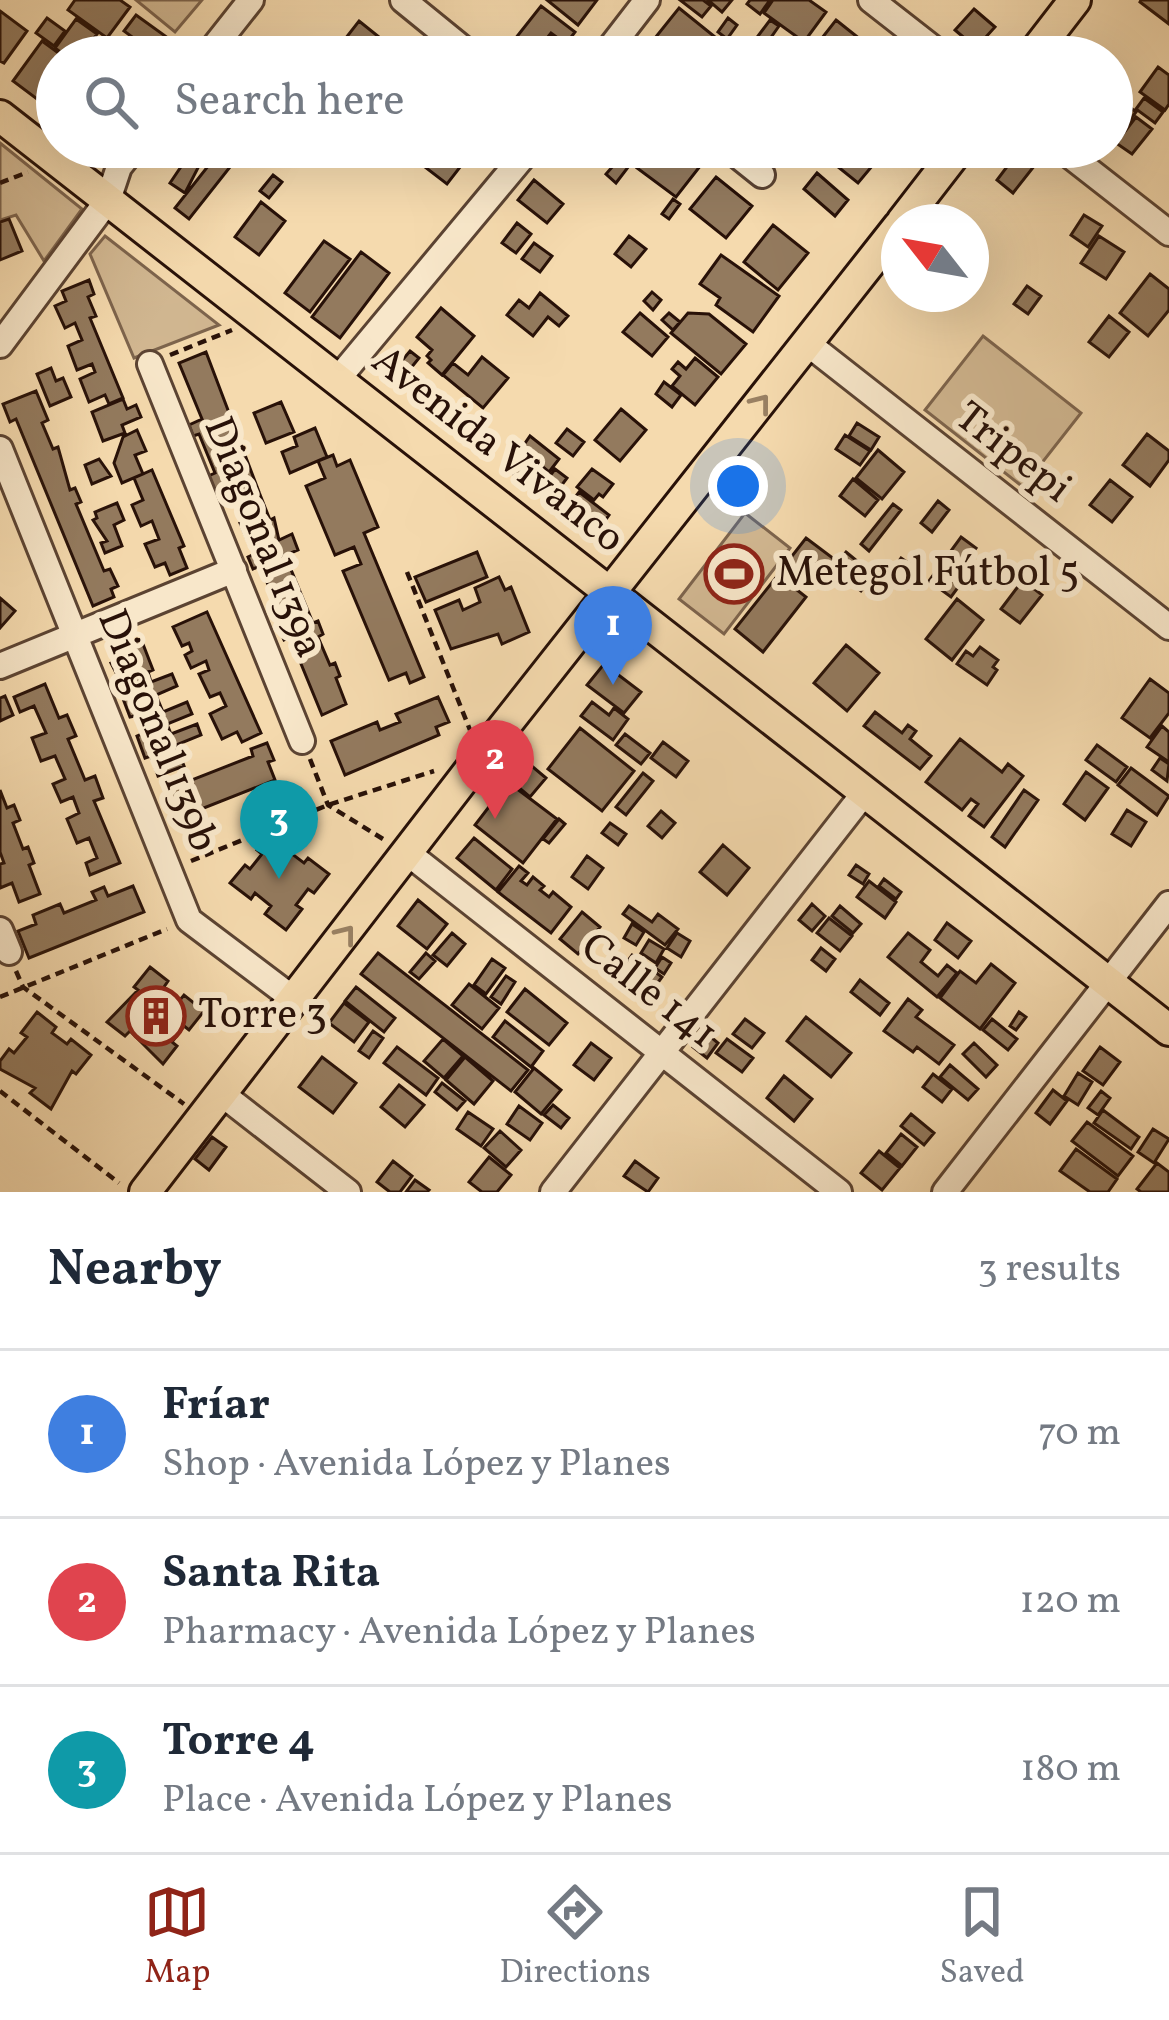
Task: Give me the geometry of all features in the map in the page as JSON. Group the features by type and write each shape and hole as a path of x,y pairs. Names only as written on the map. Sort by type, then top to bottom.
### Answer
{"main road":[{"path":"1047,36 1075,0"},
{"name":"Avenida Vivanco","path":"0,116 36,144"},
{"name":"Avenida Vivanco","path":"67,168 1169,1030"},
{"path":"916,204 944,168"},
{"path":"145,1192 881,248"}],"street":[{"path":"223,36 251,0"},
{"path":"403,0 447,36"},
{"path":"621,36 647,0"},
{"path":"872,0 917,36"},
{"path":"0,345 108,200 119,168"},
{"path":"337,380 514,168"},
{"path":"753,168 762,175"},
{"path":"1086,168 1169,233"},
{"name":"Tripepi","path":"807,343 1169,626"},
{"name":"Diagonal 139a","path":"150,364 302,740"},
{"name":"Diagonal 139b","path":"0,448 189,920 295,1000"},
{"path":"0,665 234,570"},
{"path":"553,1192 865,792"},
{"name":"Calle 141","path":"409,854 839,1192"},
{"path":"945,1192 1169,904"},
{"path":"213,1106 348,1192"}],"path":[{"path":"150,364 260,319"},
{"path":"406,572 481,756"},
{"path":"302,740 328,805 409,854"},
{"path":"169,869 328,805 437,770"},
{"path":"0,997 189,920"},
{"path":"4,941 23,987 213,1106"},
{"path":"0,1091 132,1192"}],"shaded area":[{"path":"136,0 202,0 175,32"},
{"path":"0,143 82,209 44,261 16,215 0,220"},
{"path":"105,236 219,325 134,358 90,254"},
{"path":"983,336 1081,413 1023,487 925,410"},
{"name":"Metegol Fútbol 5","path":"745,513 790,548 724,634 679,599"}],"building":[{"path":"75,0 120,0 130,7 108,36 68,10"},
{"path":"547,0 597,0 578,25"},
{"path":"680,0 703,0 711,6 702,17"},
{"path":"708,0 732,0 722,12"},
{"path":"770,0 760,14 747,4"},
{"path":"773,0 809,0 826,12 808,36 796,36 764,13"},
{"path":"1169,0 1169,24 1140,2"},
{"path":"541,6 575,32 572,36 517,36"},
{"path":"679,8 714,36 657,36"},
{"path":"974,9 995,27 987,36 962,36 955,30"},
{"path":"0,11 27,31 4,63 0,61"},
{"path":"136,15 165,36 131,36 124,31"},
{"path":"47,18 65,31 61,36 36,33"},
{"path":"728,18 737,25 729,36 718,32"},
{"path":"76,19 97,34 96,36 64,36"},
{"path":"770,20 779,26 772,36 758,36"},
{"path":"836,20 856,36 824,36"},
{"path":"359,21 378,36 347,36"},
{"path":"36,49 36,98 13,81"},
{"path":"1158,67 1169,75 1165,110 1140,92"},
{"path":"1144,98 1163,112 1155,123 1136,109"},
{"path":"1136,117 1152,129 1133,153"},
{"path":"180,168 198,168 185,193 170,183"},
{"path":"207,168 229,168 189,219 175,208"},
{"path":"426,168 459,168 447,184"},
{"path":"611,168 627,168 616,183 606,174"},
{"path":"637,168 699,168 676,197"},
{"path":"839,168 870,168 858,183"},
{"path":"1006,168 1033,168 1013,193 997,180"},
{"path":"817,173 848,200 835,216 804,189"},
{"path":"273,175 282,182 269,198 260,191"},
{"path":"716,177 752,206 726,238 690,209"},
{"path":"534,180 563,204 547,223 518,200"},
{"path":"673,199 680,204 669,219 662,214"},
{"path":"261,202 285,221 259,255 235,237"},
{"path":"1084,215 1102,226 1088,247 1071,235"},
{"path":"9,219 22,251 0,260 0,222"},
{"path":"517,223 531,234 516,253 502,243"},
{"path":"773,225 808,253 778,290 744,262"},
{"path":"629,236 646,249 631,267 615,254"},
{"path":"1099,236 1124,252 1106,279 1081,263"},
{"path":"324,241 350,259 310,312 285,293"},
{"path":"534,243 552,256 540,272 522,259"},
{"path":"361,252 389,273 340,338 312,317"},
{"path":"721,255 779,296 753,332 716,305 720,298 700,284"},
{"path":"1150,274 1169,289 1169,310 1148,336 1120,313"},
{"path":"89,280 94,294 88,297 96,316 90,318 123,398 109,404 105,395 89,402 80,379 95,372 92,364 77,370 68,346 82,340 75,323 65,328 55,306 66,301 62,291"},
{"path":"1027,286 1041,296 1028,314 1014,304"},
{"path":"652,292 661,300 653,310 644,301"},
{"path":"540,293 568,316 559,326 548,317 533,336 507,315 519,300 529,308"},
{"path":"441,308 474,336 442,375 428,363 432,350 417,337"},
{"path":"640,313 668,337 652,356 623,332"},
{"path":"669,313 680,322 673,330 662,320"},
{"path":"688,313 709,314 746,344 721,374 671,333"},
{"path":"1109,316 1129,332 1109,357 1089,342"},
{"path":"410,351 419,358 398,384 389,376"},
{"path":"206,352 259,492 236,501 232,491 215,498 206,477 215,473 199,434 193,436 189,425 202,419 179,363"},
{"path":"482,357 508,378 483,408 443,375 453,363 468,375"},
{"path":"695,358 718,377 695,405 672,386 680,376 672,369 678,362 686,369"},
{"path":"51,368 56,381 63,378 71,397 50,406 37,374"},
{"path":"664,382 681,395 672,407 656,394"},
{"path":"36,391 48,420 42,423 53,449 58,447 70,490 75,488 81,502 76,504 104,571 110,569 118,586 111,589 114,597 93,606 16,419 10,422 3,404"},
{"path":"123,399 127,409 136,405 141,417 122,425 125,433 103,441 92,412"},
{"path":"281,402 294,432 266,443 254,413"},
{"path":"621,409 646,430 620,461 595,440"},
{"path":"857,423 879,437 871,450 849,436"},
{"path":"315,428 327,457 290,473 282,452 297,446 294,437"},
{"path":"567,429 584,442 573,456 556,443"},
{"path":"137,430 146,451 135,455 143,474 122,483 114,463 123,437"},
{"path":"1147,434 1169,451 1169,460 1150,486 1123,465"},
{"path":"845,435 870,451 860,465 836,449"},
{"path":"530,436 559,459 549,472 521,449"},
{"path":"878,450 904,472 882,499 856,478"},
{"path":"333,455 337,466 350,460 378,527 364,533 424,677 410,683 406,673 389,680 343,571 361,564 354,547 335,555 306,486 325,478 318,461"},
{"path":"99,459 111,476 92,484 85,465"},
{"path":"518,459 544,479 534,491 509,471"},
{"path":"555,469 567,478 556,493 544,484"},
{"path":"592,469 613,484 594,500 577,487"},
{"path":"152,470 184,546 179,548 187,568 170,575 165,563 155,567 145,544 159,539 152,521 141,526 132,505 143,500 134,478"},
{"path":"853,479 878,500 865,516 840,496"},
{"path":"1110,480 1132,497 1112,522 1090,505"},
{"path":"259,492 270,520 274,518 279,540 292,534 298,550 253,569 248,557 268,548 264,538 249,544 240,523 254,517 246,497"},
{"path":"579,492 609,515 594,536 562,514"},
{"path":"938,501 949,510 932,532 921,523"},
{"path":"117,503 124,520 114,525 122,546 105,553 101,543 107,541 93,520 95,512"},
{"path":"893,504 901,510 869,551 861,544"},
{"path":"961,537 976,548 963,566 970,571 951,597 929,581"},
{"path":"806,538 834,559 813,586 785,565"},
{"path":"477,552 487,577 426,602 415,577"},
{"path":"846,552 874,575 861,591 833,568"},
{"path":"285,555 313,623 318,621 323,634 318,637 330,665 335,663 340,676 336,678 346,704 322,715 290,637 284,640 278,626 284,624 260,565"},
{"path":"901,558 917,569 910,579 894,568"},
{"path":"778,575 806,597 763,652 735,629"},
{"path":"499,577 505,590 511,587 529,632 502,644 498,634 451,649 435,610 459,600 463,610 480,602 475,588"},
{"path":"1023,580 1042,595 1020,623 1001,609"},
{"path":"0,598 15,611 0,628"},
{"path":"957,599 983,620 952,660 926,639"},
{"path":"207,612 261,733 242,742 237,732 222,739 210,714 226,706 220,693 210,697 199,674 209,670 206,661 191,668 185,655 192,651 189,643 182,646 173,627"},
{"path":"141,639 153,670 148,672 151,682 172,674 177,686 156,695 163,712 187,702 192,714 167,724 171,734 197,724 201,735 176,745 184,766 158,776 151,756 145,758 137,736 142,734 135,716 130,717 122,696 127,694 111,663 110,651"},
{"path":"846,645 879,673 847,711 814,683"},
{"path":"980,647 998,660 987,685 957,664 966,651 973,656"},
{"path":"604,664 641,692 624,713 587,685"},
{"path":"1150,679 1169,693 1169,713 1150,738 1122,718"},
{"path":"45,684 59,718 67,715 76,736 68,739 85,780 95,776 103,798 94,801 120,863 90,875 86,863 97,858 89,838 77,843 67,819 79,813 73,797 61,802 53,784 65,779 55,756 41,761 32,738 46,733 34,706 20,712 14,697"},
{"path":"5,696 13,715 0,721 0,698"},
{"path":"438,697 449,722 436,727 439,735 345,775 331,741 377,722 380,730 400,722 396,714"},
{"path":"592,702 609,715 614,708 628,719 613,740 581,716"},
{"path":"875,712 902,733 908,725 916,731 910,739 931,756 920,769 864,726"},
{"path":"1162,726 1169,732 1169,762 1147,747"},
{"path":"580,728 634,771 602,811 548,769"},
{"path":"625,734 650,753 641,764 616,745"},
{"path":"960,739 1002,772 1008,764 1023,776 984,827 969,816 978,804 971,799 962,810 926,782"},
{"path":"663,742 688,761 676,777 651,758"},
{"path":"267,743 275,780 176,819 166,790 253,756 251,749"},
{"path":"1097,745 1127,767 1116,782 1086,760"},
{"path":"1160,758 1169,764 1167,781 1152,770"},
{"path":"527,762 546,778 530,797 511,781"},
{"path":"1131,768 1169,796 1157,815 1118,785"},
{"path":"1086,772 1108,788 1085,820 1064,804"},
{"path":"643,773 653,781 626,815 616,807"},
{"path":"508,782 557,819 523,863 475,825"},
{"path":"0,790 7,808 14,805 20,820 13,823 23,849 28,847 40,894 19,902 12,883 0,888 0,864 4,863"},
{"path":"1024,790 1038,800 1005,847 992,837"},
{"path":"1127,810 1146,822 1131,846 1112,834"},
{"path":"661,811 675,823 662,838 648,826"},
{"path":"559,819 565,824 549,843 543,839"},
{"path":"610,823 626,834 618,845 602,833"},
{"path":"272,831 292,845 288,851 304,863 308,858 329,874 314,893 308,889 296,905 302,909 286,930 265,914 271,906 255,893 251,899 230,883 245,865 250,869"},
{"path":"474,838 512,869 496,890 457,858"},
{"path":"723,845 749,868 727,895 700,872"},
{"path":"587,856 603,868 588,889 572,877"},
{"path":"856,865 869,874 863,884 849,875"},
{"path":"519,866 528,873 521,881 527,885 533,877 544,886 540,890 549,897 553,892 571,907 551,933 498,892"},
{"path":"884,879 901,892 896,899 879,886"},
{"path":"869,881 896,902 885,918 857,897"},
{"path":"133,886 144,912 29,958 18,931 36,924 33,915 60,904 64,913 96,900 92,892 104,887 108,896"},
{"path":"418,900 447,924 427,949 398,926"},
{"path":"812,904 825,916 812,931 799,920"},
{"path":"629,906 652,922 658,914 678,929 665,945 623,914"},
{"path":"840,906 861,924 853,933 832,916"},
{"path":"582,912 600,927 578,954 560,939"},
{"path":"829,918 852,936 840,951 817,933"},
{"path":"947,923 971,941 958,958 935,940"},
{"path":"632,924 644,932 636,945 624,938"},
{"path":"452,933 465,944 447,966 433,955"},
{"path":"677,933 690,941 681,957 667,948"},
{"path":"908,933 930,950 921,962 938,976 947,965 957,973 937,997 888,957"},
{"path":"649,940 664,949 656,963 641,953"},
{"path":"821,948 835,959 826,971 812,960"},
{"path":"378,953 528,1070 511,1091 361,974"},
{"path":"426,953 435,961 419,979 410,972"},
{"path":"632,955 662,977 649,995 618,974"},
{"path":"662,957 671,963 664,974 655,968"},
{"path":"492,959 505,968 486,994 474,985"},
{"path":"991,964 1015,983 980,1029 940,998 960,971 976,983"},
{"name":"Torre 3","path":"150,967 168,981 164,987 204,1011 189,1030 184,1026 163,1064 130,1031 125,1036 107,1022 138,990 134,987"},
{"path":"506,976 515,982 501,1004 491,997"},
{"path":"860,980 889,1003 880,1015 851,992"},
{"path":"469,984 499,1008 482,1029 452,1005"},
{"path":"356,987 395,1018 384,1032 345,1001"},
{"path":"525,989 567,1023 549,1045 507,1012"},
{"path":"908,999 922,1010 916,1017 954,1045 939,1064 884,1031"},
{"path":"344,1003 369,1022 354,1042 329,1023"},
{"path":"37,1012 56,1027 52,1033 67,1044 71,1039 91,1055 76,1074 72,1071 51,1109 30,1093 35,1088 0,1069 9,1049 14,1053 27,1037 21,1033"},
{"path":"1019,1012 1026,1017 1016,1030 1010,1026"},
{"path":"806,1017 851,1053 831,1077 787,1041"},
{"path":"745,1019 764,1033 752,1048 733,1034"},
{"path":"992,1019 1017,1039 1008,1050 983,1030"},
{"path":"505,1021 543,1051 531,1067 493,1037"},
{"path":"373,1031 383,1038 369,1058 359,1051"},
{"path":"705,1032 718,1043 707,1058 693,1047"},
{"path":"443,1039 463,1056 444,1078 424,1061"},
{"path":"727,1039 753,1058 742,1072 716,1053"},
{"path":"591,1043 611,1058 594,1080 574,1065"},
{"path":"974,1043 997,1065 986,1077 963,1054"},
{"path":"397,1047 438,1078 426,1095 384,1063"},
{"path":"1100,1047 1120,1062 1103,1085 1083,1071"},
{"path":"322,1057 356,1083 333,1113 299,1087"},
{"path":"465,1057 493,1081 474,1104 446,1080"},
{"path":"950,1065 978,1089 968,1100 940,1077"},
{"path":"534,1068 561,1090 541,1114 515,1092"},
{"path":"1078,1073 1092,1082 1078,1105 1064,1096"},
{"path":"933,1074 952,1089 942,1102 923,1087"},
{"path":"784,1076 812,1099 794,1121 767,1098"},
{"path":"442,1083 465,1101 457,1110 435,1092"},
{"path":"399,1085 424,1105 405,1127 381,1107"},
{"path":"1053,1090 1067,1101 1050,1124 1036,1113"},
{"path":"1101,1091 1110,1098 1098,1115 1088,1108"},
{"path":"553,1105 569,1118 561,1128 544,1115"},
{"path":"519,1106 542,1123 530,1140 507,1124"},
{"path":"1103,1110 1139,1137 1131,1149 1094,1123"},
{"path":"468,1112 493,1129 481,1146 457,1129"},
{"path":"911,1114 934,1133 924,1145 901,1126"},
{"path":"1087,1122 1133,1156 1118,1176 1072,1141"},
{"path":"1153,1129 1169,1139 1154,1163 1138,1152"},
{"path":"500,1131 521,1150 506,1167 484,1148"},
{"path":"901,1134 917,1147 902,1166 886,1153"},
{"path":"212,1137 226,1147 209,1170 195,1159"},
{"path":"1076,1149 1117,1179 1108,1192 1090,1192 1060,1171"},
{"path":"879,1151 900,1168 882,1190 861,1173"},
{"path":"489,1157 511,1175 497,1192 482,1192 469,1182"},
{"path":"393,1161 412,1176 400,1192 390,1192 377,1182"},
{"path":"635,1161 658,1178 648,1192 624,1176"},
{"path":"1157,1163 1169,1172 1169,1192 1141,1192 1137,1189"},
{"path":"415,1180 429,1190 406,1192"}],"place":[{"name":"Metegol Fútbol 5","path":"734,574"},
{"name":"Fríar","path":"613,685"},
{"name":"Santa Rita","path":"495,819"},
{"name":"Torre 4","path":"279,879"},
{"name":"Torre 3","path":"156,1016"}]}
